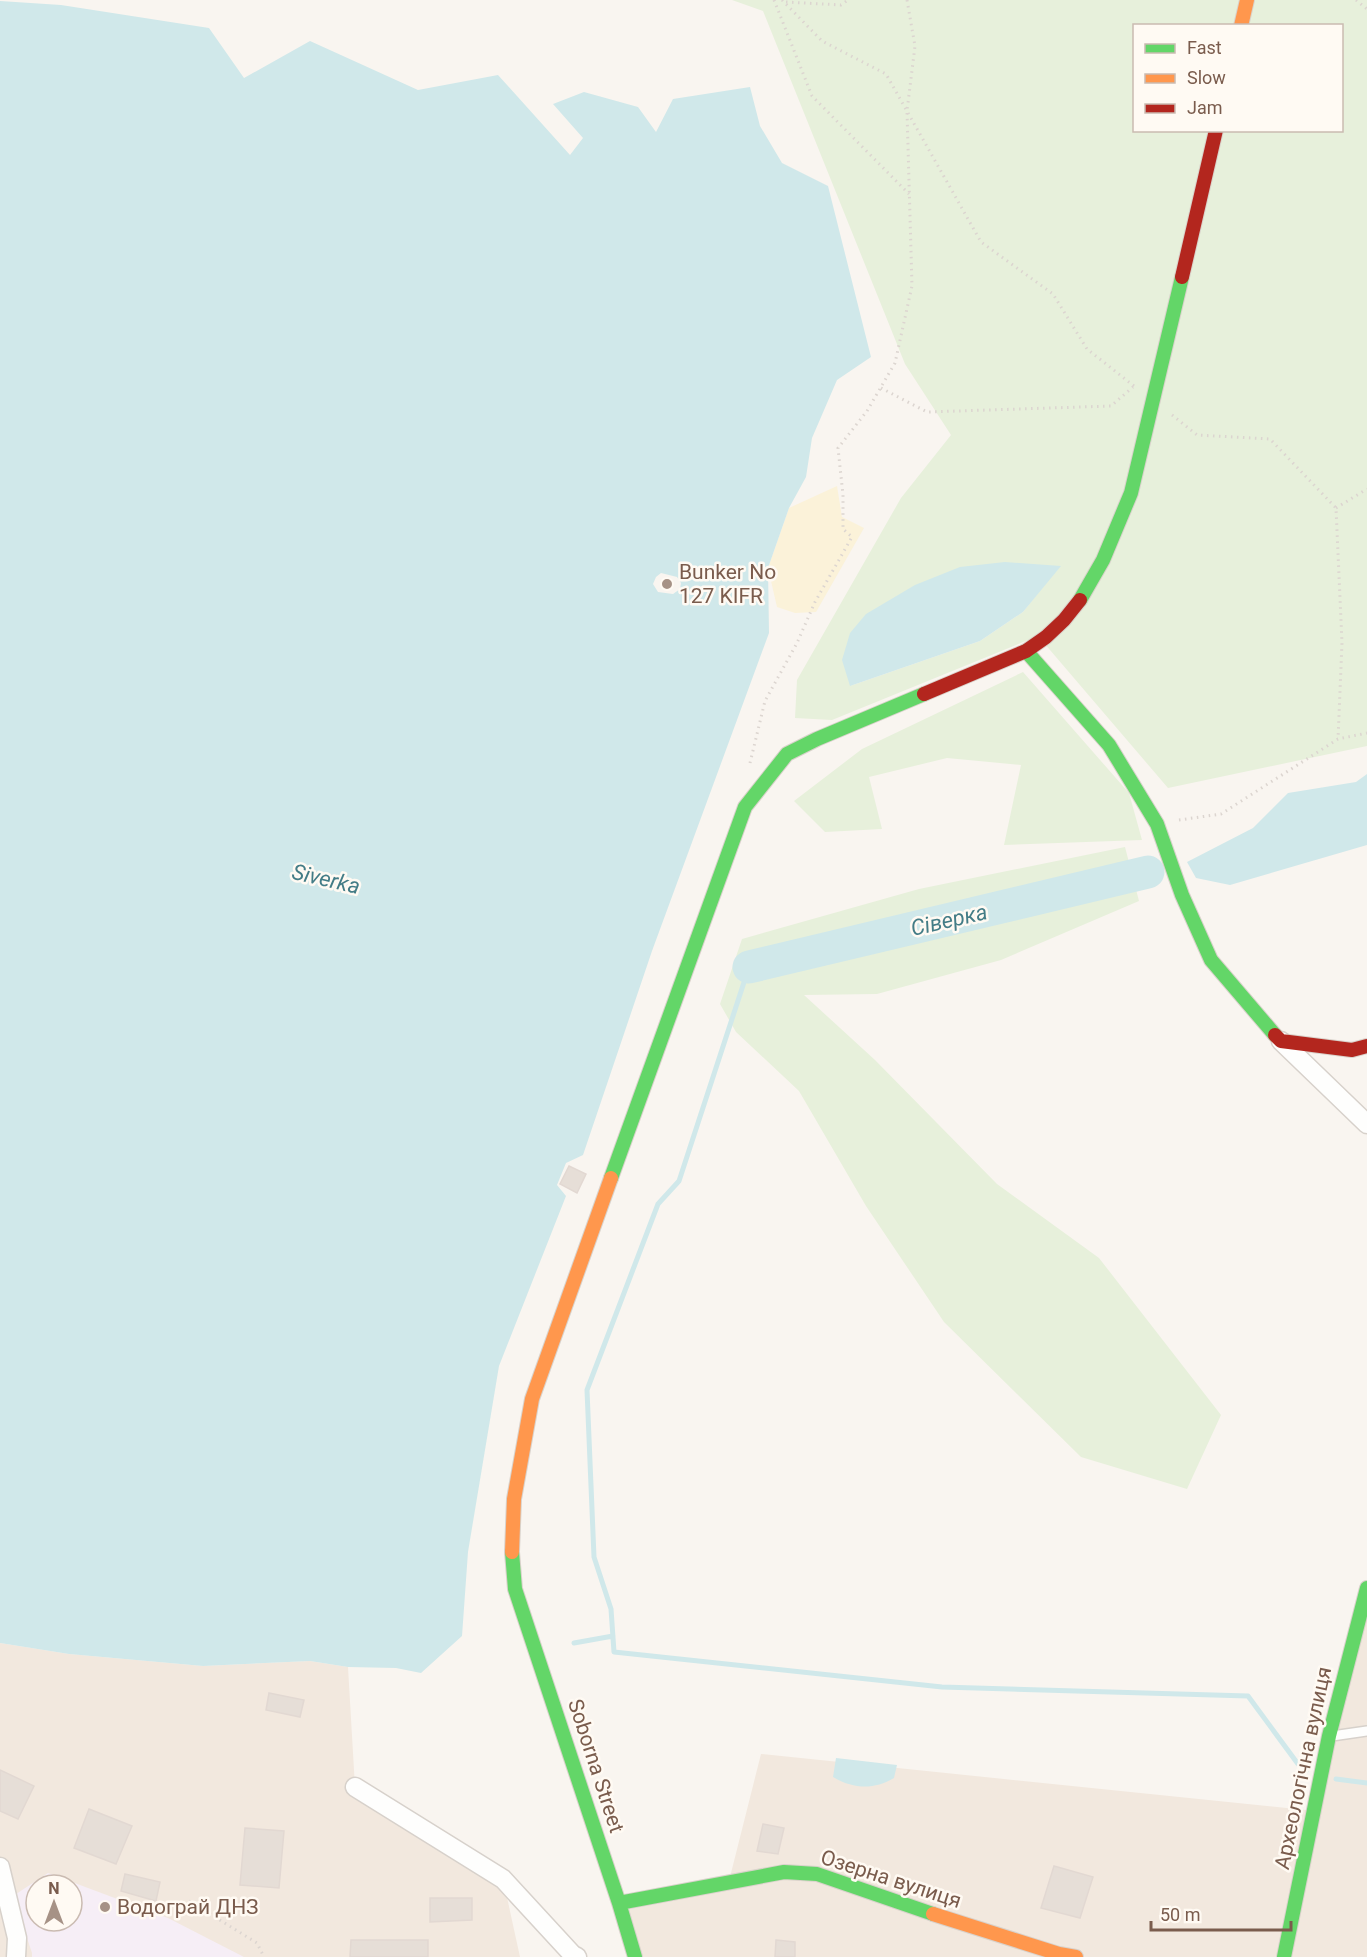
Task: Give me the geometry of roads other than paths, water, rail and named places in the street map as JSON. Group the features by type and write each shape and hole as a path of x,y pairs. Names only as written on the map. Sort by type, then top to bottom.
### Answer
{"street":[{"path":"1241,24 1247,0"},
{"name":"Soborna Street","path":"635,1957 515,1589 511,1542 514,1498 532,1398 745,807 787,754 817,739 1026,651 1042,641 1078,604 1110,548 1131,493 1216,132"},
{"path":"1026,651 1109,745 1157,824 1182,895 1211,960 1281,1041 1367,1124"},
{"path":"1281,1041 1352,1050 1367,1047"},
{"name":"Археологічна вулиця","path":"1284,1957 1329,1736 1367,1588"},
{"path":"355,1787 503,1879 577,1957"},
{"path":"0,1866 17,1938 16,1957"},
{"name":"Озерна вулиця","path":"619,1903 784,1872 817,1874 957,1922 1059,1954 1076,1957"}],"lane":[{"path":"1329,1736 1367,1731"}],"water":[{"name":"Siverka","path":"0,1 61,5 209,28 244,78 310,41 418,90 498,75 570,155 583,138 553,104 584,92 638,107 656,132 673,99 750,87 760,126 782,163 828,186 871,357 837,380 812,438 806,477 789,508 768,568 769,633 652,951 583,1155 566,1163 557,1185 566,1196 499,1366 468,1552 462,1636 421,1673 396,1668 348,1667 310,1661 203,1666 69,1654 0,1643","holes":["661,573 677,577 681,583 680,589 673,594 658,592 653,584"]},
{"path":"1005,562 1061,566 1023,612 980,641 850,686 842,660 850,633 866,614 915,585 960,567"},
{"path":"1367,774 1367,845 1230,885 1196,878 1187,862 1253,828 1288,793 1356,782"},
{"path":"836,1758 897,1765 894,1778 879,1785 856,1786 833,1777"}],"waterway":[{"name":"Сіверка","path":"749,967 1148,872"},
{"path":"749,967 679,1181 658,1204 587,1390 594,1557 611,1609 614,1652 942,1687 1248,1696 1298,1764 1306,1771"},
{"path":"574,1643 613,1636"},
{"path":"1336,1779 1367,1783"}],"place":[{"name":"Bunker No 127 KIFR","path":"667,584"},
{"name":"Водограй ДНЗ","path":"105,1907"}]}
